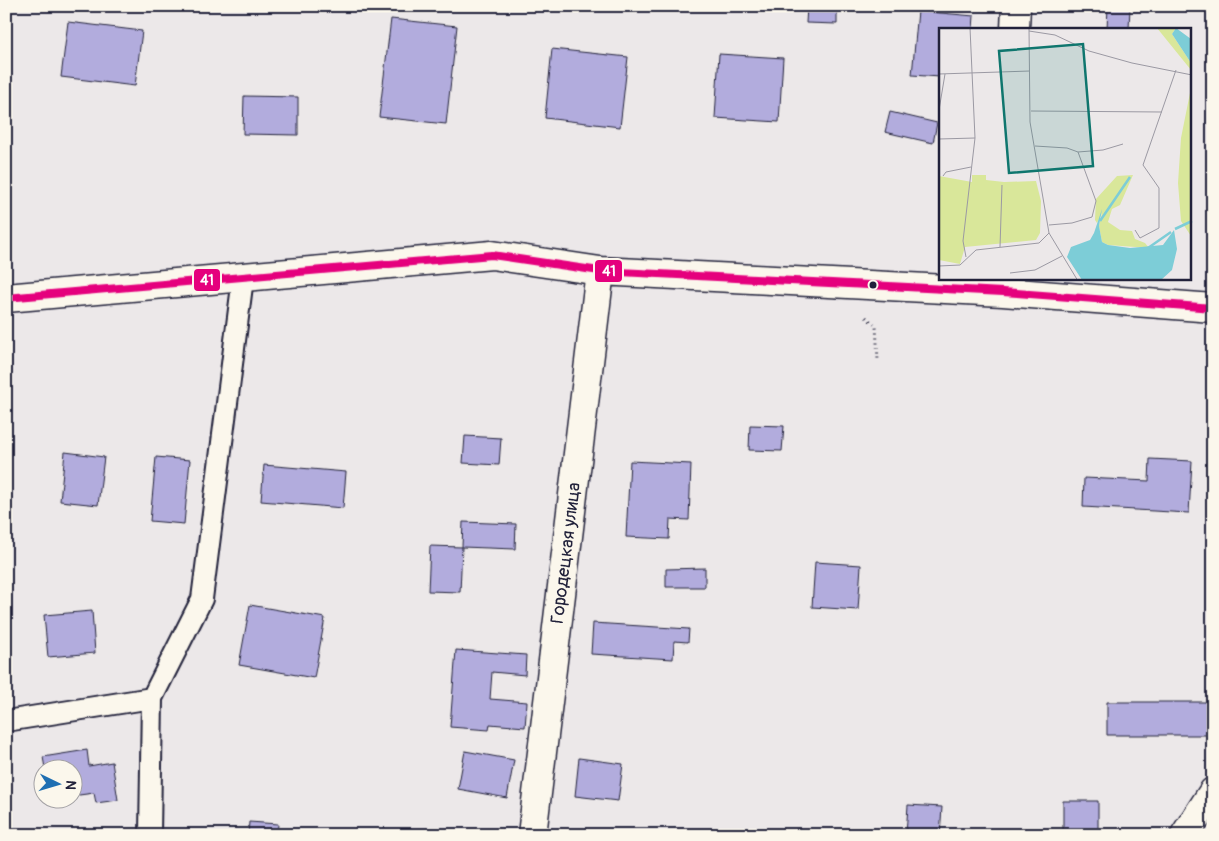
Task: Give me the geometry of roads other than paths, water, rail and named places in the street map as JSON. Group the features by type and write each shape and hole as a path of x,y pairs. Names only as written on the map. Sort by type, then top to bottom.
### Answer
{"street":[{"path":"1015,28 1016,6"},
{"path":"6,298 492,255 600,271 843,284 1003,286 1213,308"},
{"name":"Городецкая улица","path":"532,835 600,271"},
{"path":"1185,835 1213,792"}],"lane":[{"path":"150,835 152,698 202,599 244,278"},
{"path":"6,721 152,698"}]}
